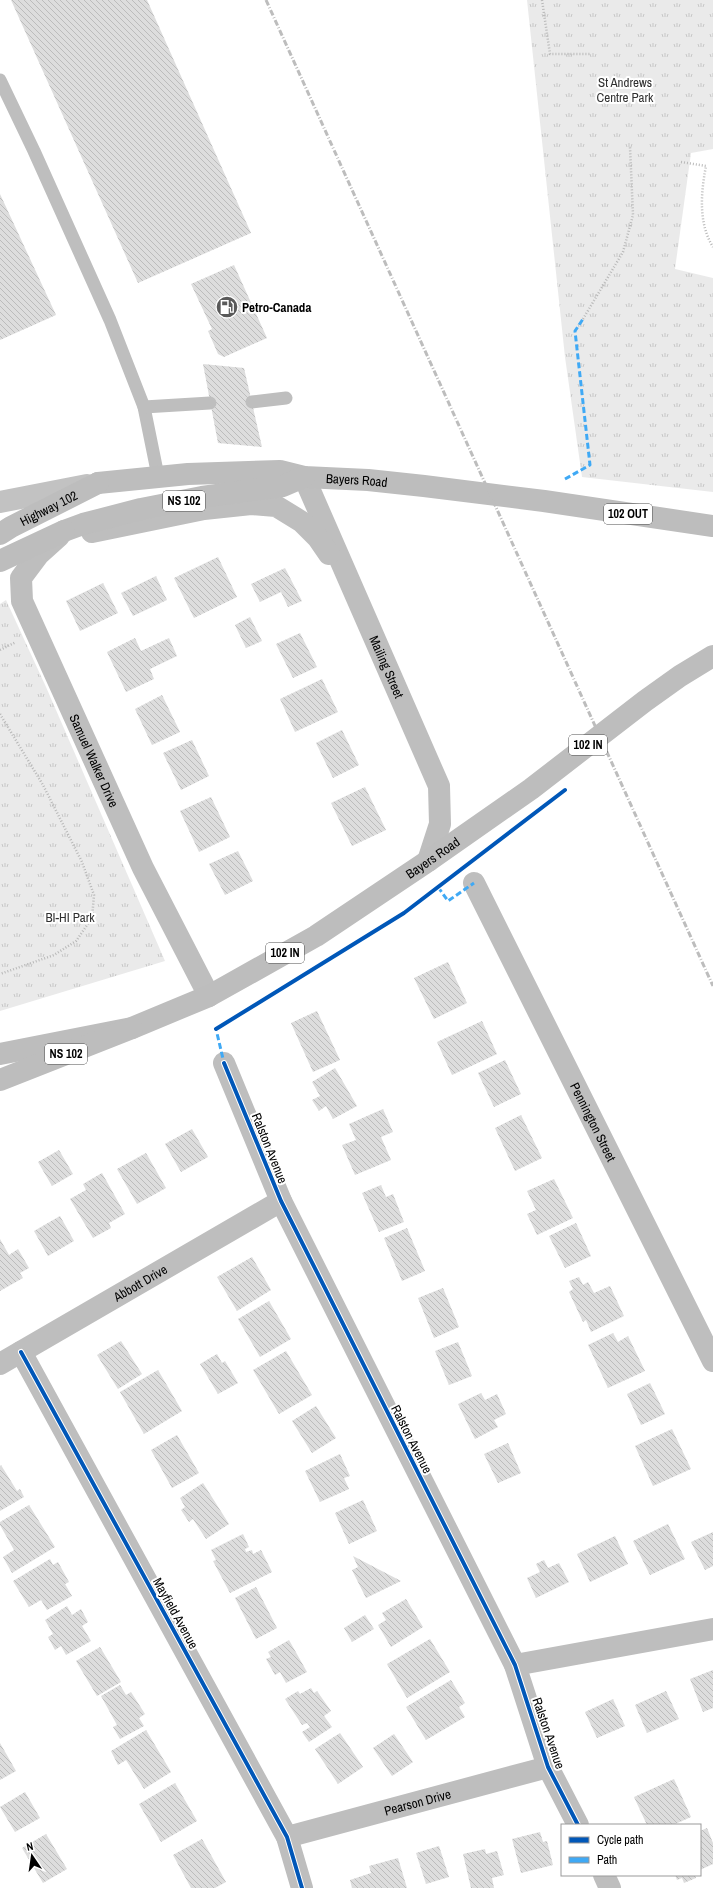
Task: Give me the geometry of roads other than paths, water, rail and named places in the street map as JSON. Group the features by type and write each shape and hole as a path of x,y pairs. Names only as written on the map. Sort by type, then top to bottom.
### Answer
{"main road":[{"name":"Bayers Road","path":"0,502 98,483 158,476 280,471 304,477 368,480 544,501 713,526"},
{"name":"NS 102","path":"0,561 64,531 83,524 141,509 202,497 283,486 304,477"},
{"name":"Highway 102","path":"0,534 98,483"},
{"name":"Bayers Road","path":"132,1028 209,996 316,936 428,861 531,789 645,701 680,676 713,656"},
{"name":"NS 102","path":"0,1080 132,1028"},
{"path":"0,1054 132,1028"}],"street":[{"name":"Mailing Street","path":"304,477 439,786 440,824 428,861"},
{"path":"39,554 69,539 108,528 204,509 251,504 276,506 302,522 318,538 352,589"},
{"name":"Samuel Walker Drive","path":"64,531 39,554 21,578 22,601 143,868 209,996"},
{"name":"Pennington Street","path":"474,883 713,1361"},
{"name":"Ralston Avenue","path":"224,1063 281,1201 515,1666 548,1767 577,1824"},
{"name":"Abbott Drive","path":"0,1364 281,1201"},
{"name":"Mayfield Avenue","path":"21,1352 287,1837 302,1888"},
{"path":"515,1666 713,1629"},
{"name":"Pearson Drive","path":"287,1837 548,1767"},
{"path":"604,1876 610,1888"}],"lane":[{"path":"0,80 34,151 107,313 144,407 158,476"},
{"path":"252,402 286,398"},
{"path":"144,407 210,403"}],"railway":[{"path":"266,0 713,986"}],"place":[{"name":"Petro-Canada","path":"227,307"}],"park label":[{"name":"St Andrews Centre Park","path":"625,90"},
{"name":"BI-HI Park","path":"70,917"}]}
